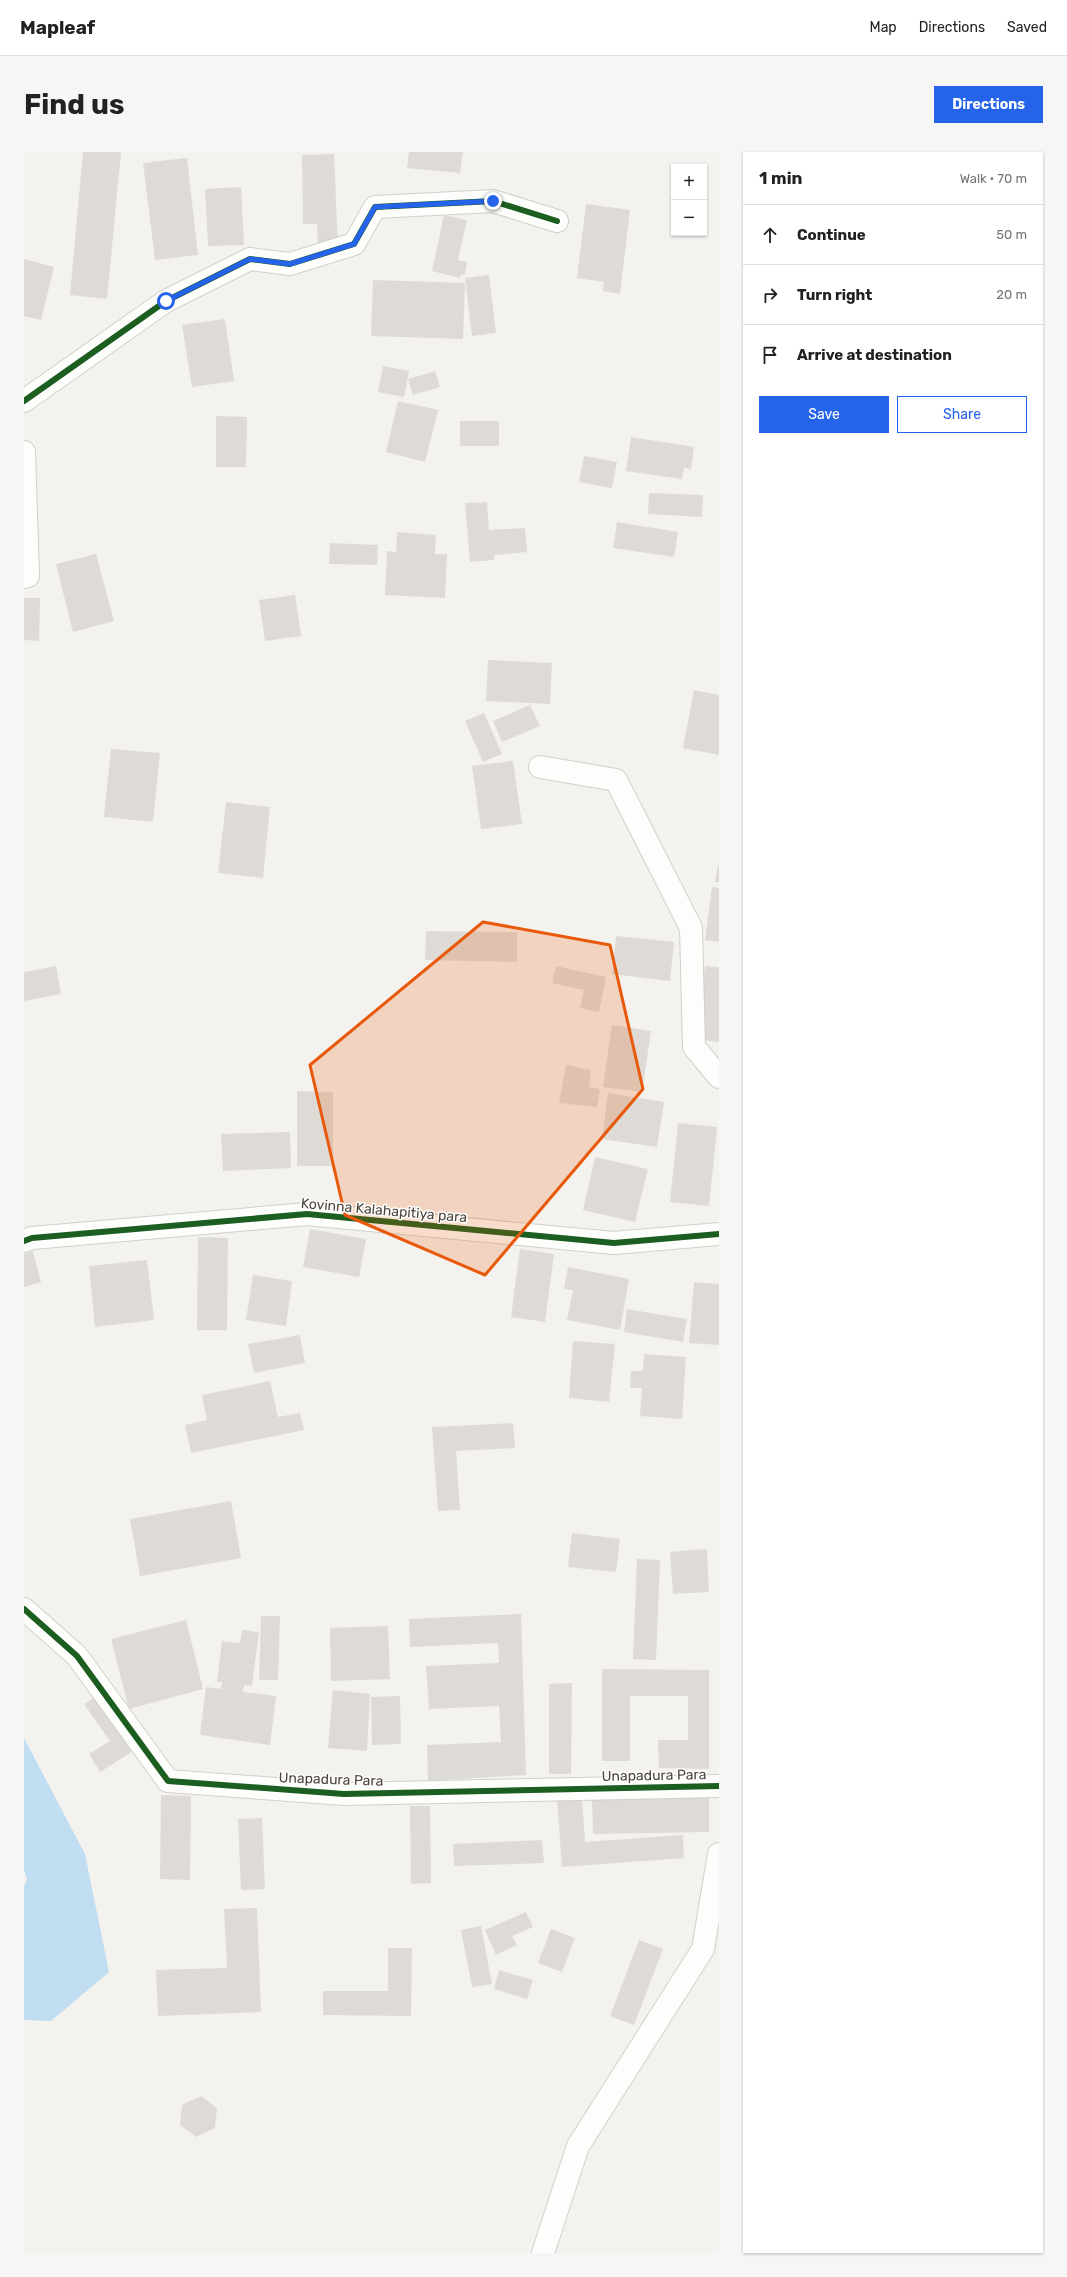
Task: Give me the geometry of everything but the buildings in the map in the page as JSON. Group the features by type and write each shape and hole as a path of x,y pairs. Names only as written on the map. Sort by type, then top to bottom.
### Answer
{"street":[{"path":"24,401 166,301 250,259 290,264 354,244 375,207 493,201 556,221"},
{"path":"24,452 28,576 24,577"},
{"path":"540,767 616,780 691,928 694,1047 719,1076"},
{"name":"Kovinna Kalahapitiya para","path":"24,1241 32,1238 307,1214 614,1243 719,1234"},
{"name":"Unapadura Para","path":"24,1609 77,1656 168,1781 344,1794 719,1786"},
{"path":"543,2253 578,2146 703,1950 719,1854"}],"highlighted area":[{"path":"483,922 610,945 643,1089 485,1275 345,1215 310,1065"}],"water":[{"path":"24,1738 85,1854 109,1972 51,2021 24,2020 24,1887 27,1879 24,1870"}],"cycle path":[{"path":"24,401 166,301 250,259 290,264 354,244 375,207 493,201 557,221"},
{"path":"24,1241 32,1238 307,1214 614,1243 719,1234"},
{"path":"24,1609 77,1656 168,1781 344,1794 719,1786"}],"route":[{"path":"166,301 250,259 290,264 354,244 375,207 493,201"}]}
